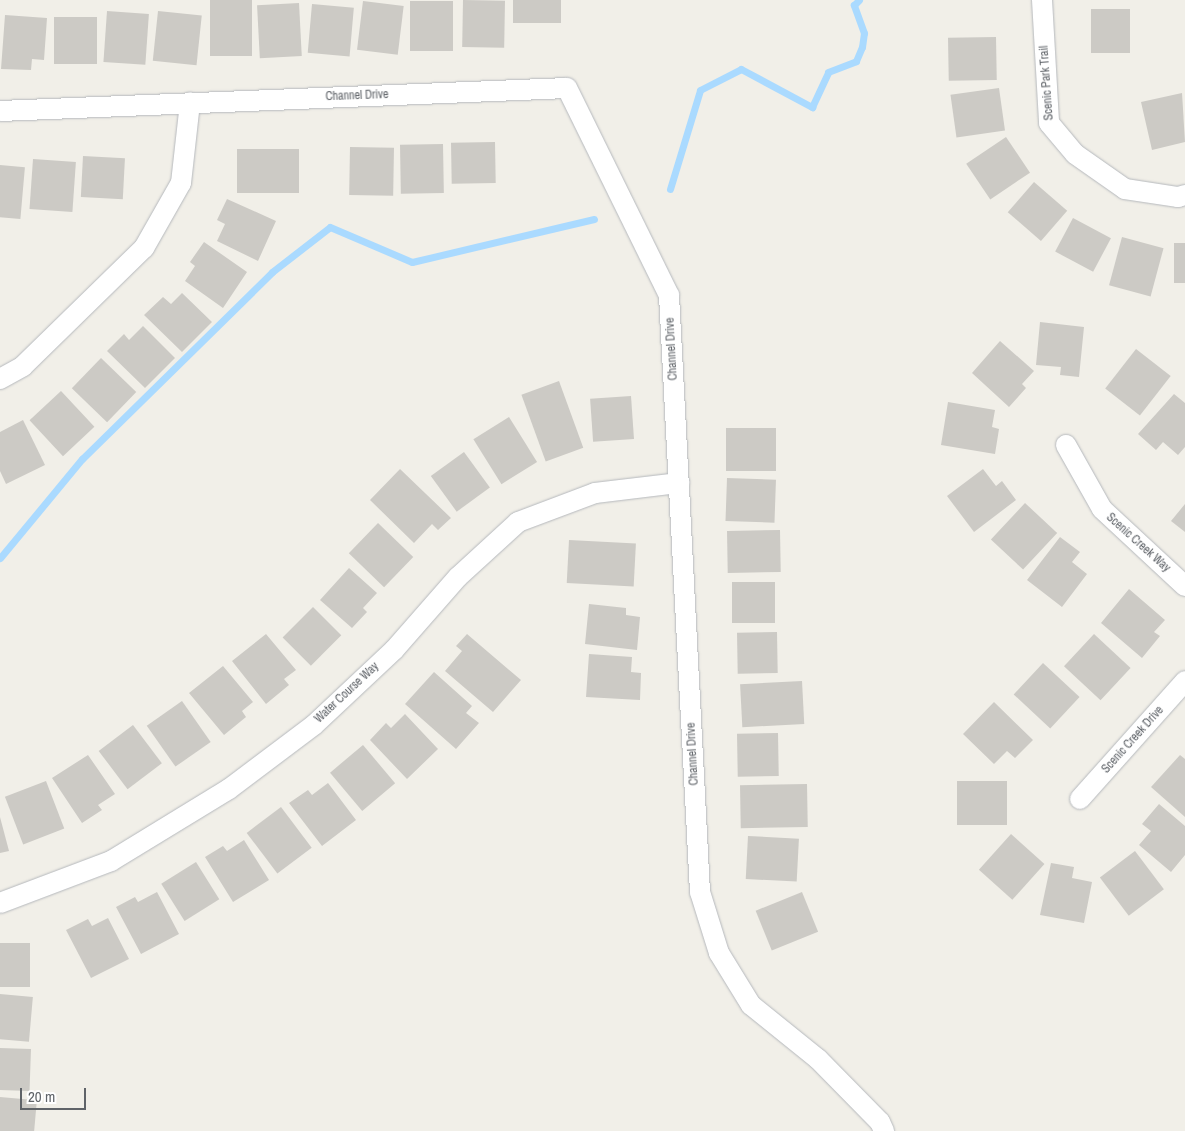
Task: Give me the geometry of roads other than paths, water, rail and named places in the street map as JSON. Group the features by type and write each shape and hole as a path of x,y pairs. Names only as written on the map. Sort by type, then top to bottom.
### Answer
{"street":[{"name":"Scenic Park Trail","path":"1042,0 1049,124 1075,154 1125,189 1178,197 1185,195"},
{"name":"Channel Drive","path":"0,111 567,88 670,295 700,892 716,944 751,1005 818,1059 880,1122 884,1131"},
{"path":"0,379 23,366 144,248 181,183 190,103"},
{"name":"Scenic Creek Way","path":"1066,445 1102,510 1185,586"},
{"name":"Water Course Way","path":"0,903 111,860 229,789 314,725 394,650 458,577 518,522 595,492 679,483"},
{"name":"Scenic Creek Drive","path":"1080,799 1185,681"}],"waterway":[{"path":"670,189 700,90 741,69 812,107 828,72 856,61 862,47 864,33 854,5 859,0"},
{"path":"0,558 82,459 272,272 330,227 412,262 594,219"}]}
